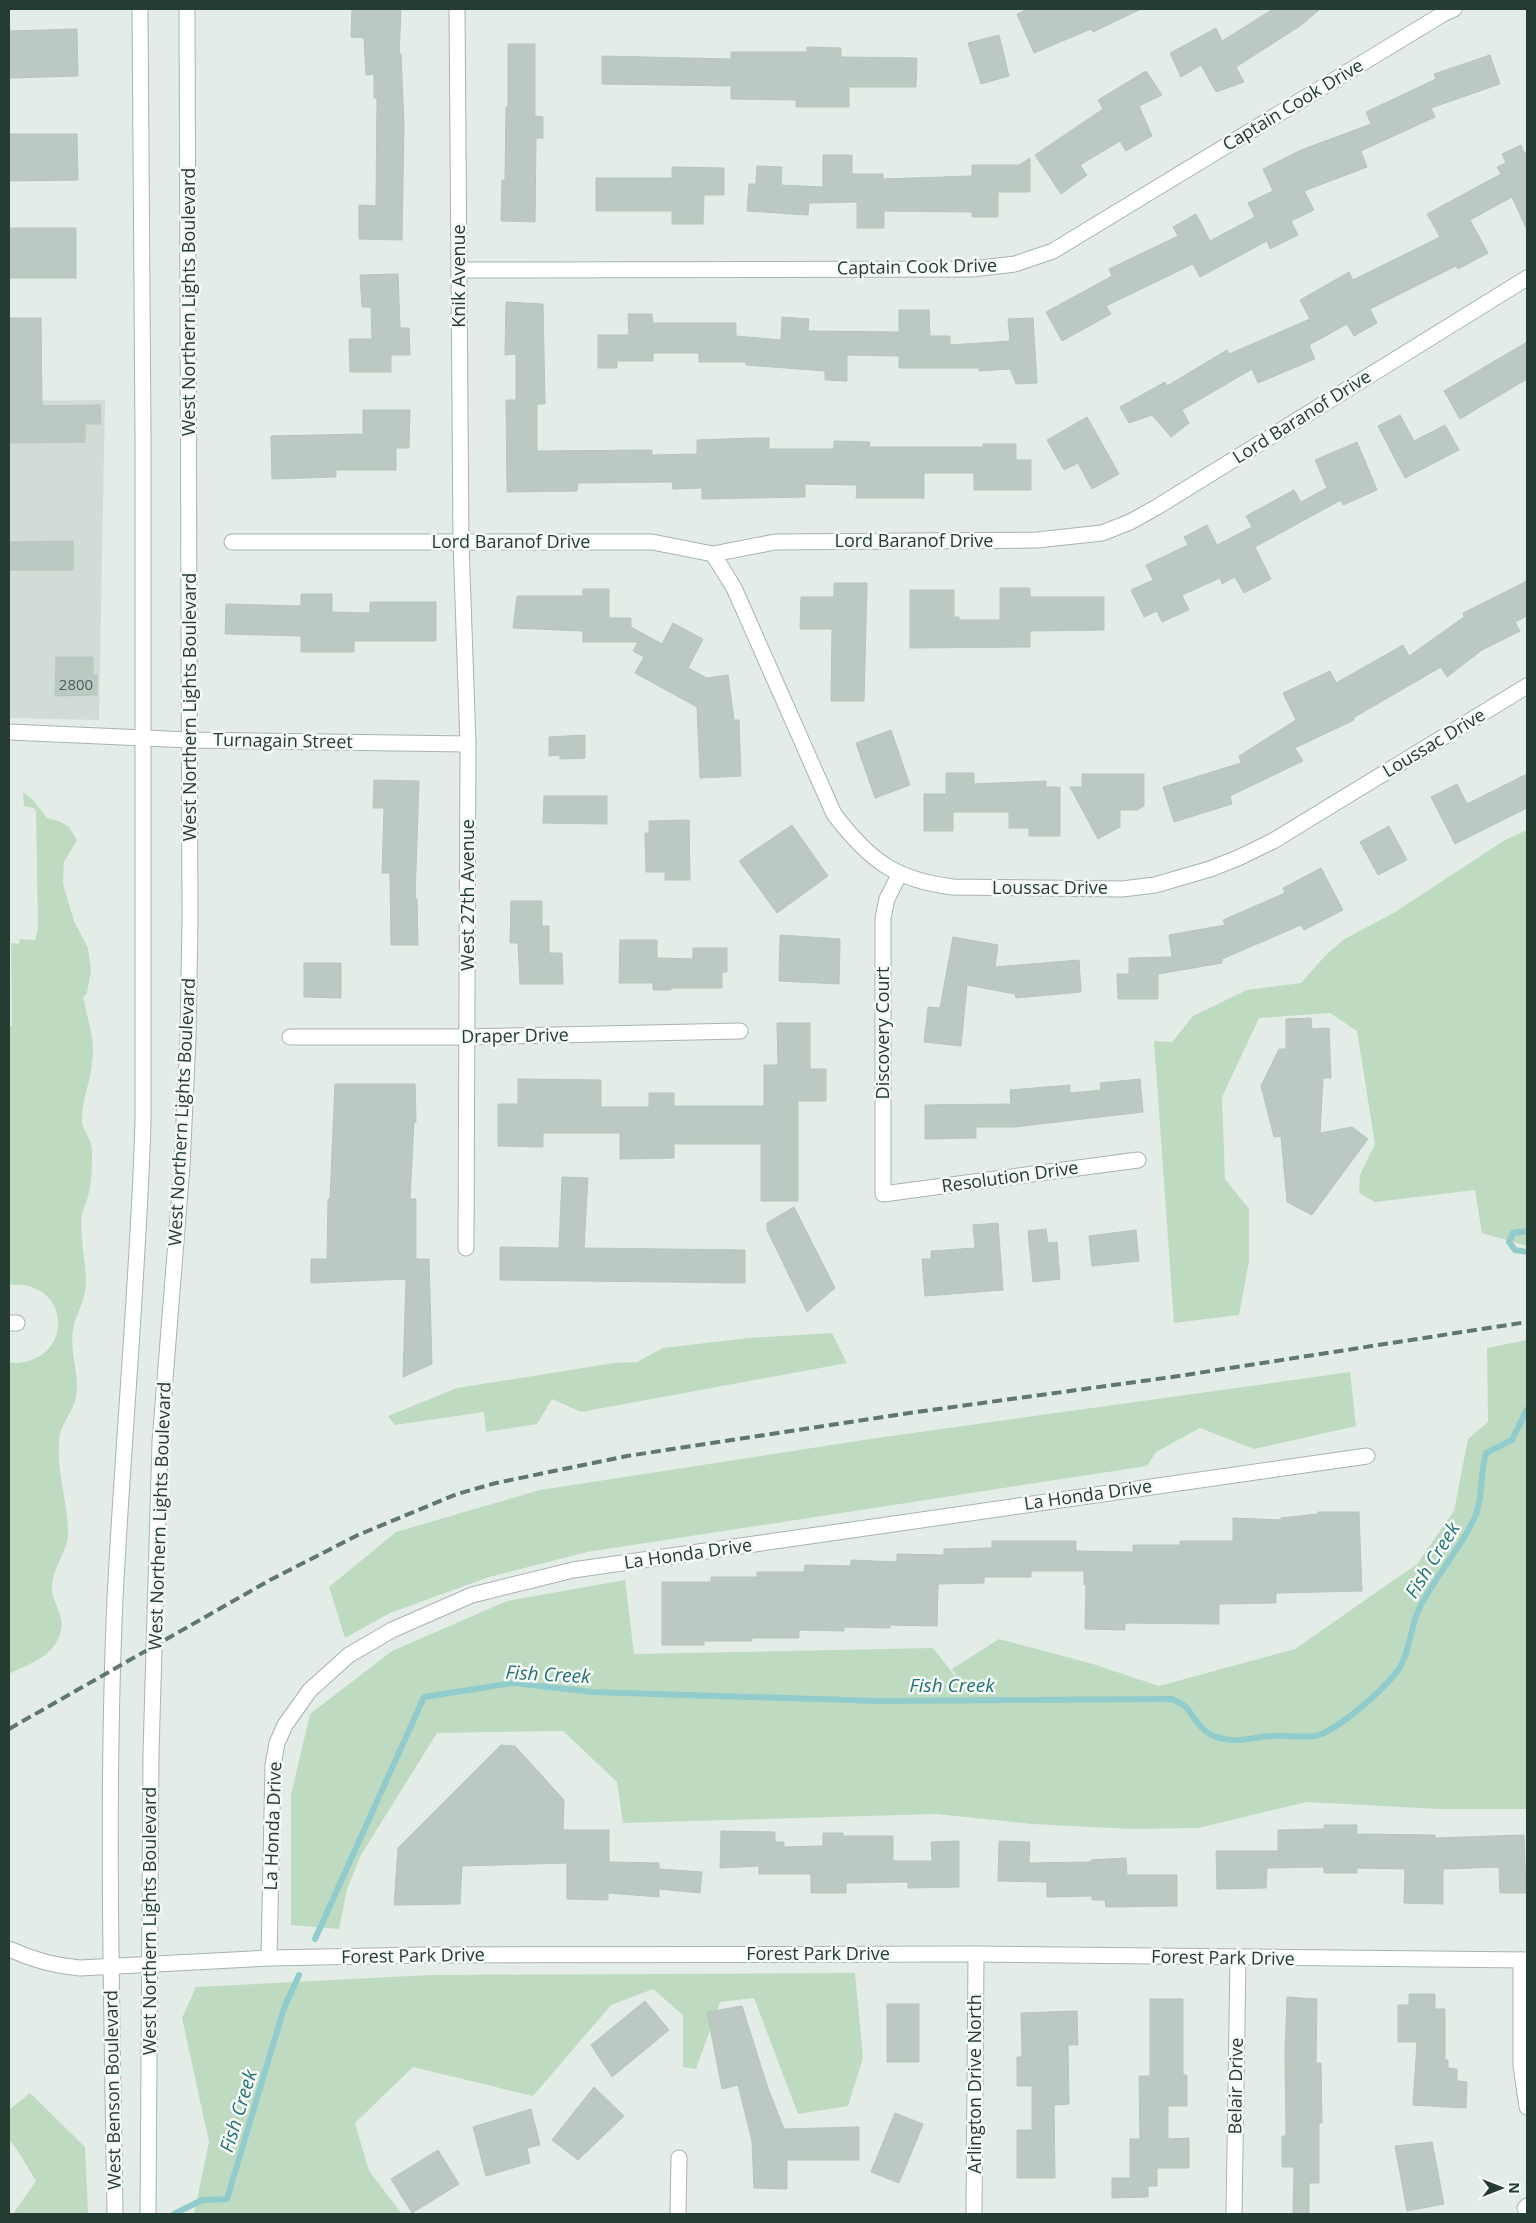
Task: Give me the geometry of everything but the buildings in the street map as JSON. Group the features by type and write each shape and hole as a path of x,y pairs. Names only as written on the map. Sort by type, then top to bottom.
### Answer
{"street":[{"name":"West Northern Lights Boulevard","path":"110,1966 110,1787 115,1600 140,1220 143,1122 140,9"},
{"name":"West Northern Lights Boulevard","path":"148,2214 151,1753 160,1442 181,1175 188,1038 190,740 187,9"},
{"name":"Knik Avenue","path":"457,9 461,542"},
{"name":"Captain Cook Drive","path":"459,270 972,269 1014,264 1053,251 1454,9"},
{"name":"Lord Baranof Drive","path":"232,542 652,542 713,554 775,542 1038,540 1102,533 1130,522 1157,506 1527,278"},
{"name":"West 27th Avenue","path":"461,542 468,744 466,1248"},
{"name":"Loussac Drive","path":"713,554 734,588 834,814 849,834 871,856 899,875 928,884 953,887 1122,889 1155,885 1181,879 1238,858 1273,841 1527,686"},
{"name":"Turnagain Street","path":"9,732 190,740 468,744"},
{"name":"Discovery Court","path":"883,1194 883,918 888,899 899,875"},
{"name":"Draper Drive","path":"290,1037 467,1037 740,1031"},
{"name":"Resolution Drive","path":"883,1194 1138,1160"},
{"name":"La Honda Drive","path":"269,1958 272,1791 273,1765 277,1743 285,1725 310,1690 349,1655 392,1630 472,1595 573,1570 1367,1456"},
{"path":"9,1949 32,1960 56,1966 80,1968 110,1966"},
{"name":"Forest Park Drive","path":"110,1966 269,1958 425,1955 976,1954 1524,1960"},
{"name":"Arlington Drive North","path":"974,2214 976,1954"},
{"name":"Belair Drive","path":"1234,2214 1238,1958"},
{"path":"1524,1960 1522,2066 1527,2107"},
{"name":"West Benson Boulevard","path":"110,1966 116,2214"},
{"path":"678,2214 679,2158"}],"shaded area":[{"path":"105,400 99,720 9,718 9,401"}],"green space":[{"path":"23,792 33,800 47,818 61,822 69,827 77,840 64,862 63,884 74,921 88,948 91,971 87,993 83,997 92,1038 93,1055 82,1123 91,1143 92,1162 89,1191 81,1221 86,1288 74,1323 72,1338 77,1380 76,1397 61,1430 59,1443 68,1533 66,1547 54,1573 52,1592 62,1624 58,1639 48,1652 41,1658 9,1674 9,1362 28,1361 43,1354 53,1343 58,1330 57,1316 52,1303 43,1293 28,1286 9,1285 9,1026 12,1026 11,943 19,944 20,939 35,940 38,928 36,812 34,808 24,806"},
{"path":"1527,830 1527,1246 1482,1233 1475,1190 1375,1202 1359,1193 1360,1175 1375,1144 1357,1031 1330,1013 1259,1018 1222,1097 1225,1179 1249,1209 1249,1261 1239,1315 1174,1323 1154,1041 1172,1042 1193,1016 1247,990 1301,983 1326,955 1343,940 1395,912 1505,840"},
{"path":"832,1333 847,1363 581,1412 552,1399 537,1424 486,1432 484,1412 395,1425 388,1416 457,1388 614,1363 637,1362 663,1348 748,1338"},
{"path":"1527,1340 1527,1809 1438,1809 1307,1802 1198,1828 1133,1829 1032,1824 936,1814 623,1823 617,1782 563,1731 437,1733 361,1855 347,1889 339,1929 291,1925 291,1795 310,1714 392,1651 507,1601 625,1580 634,1654 933,1648 958,1680 952,1669 999,1639 1093,1664 1159,1686 1295,1649 1417,1564 1454,1511 1468,1439 1488,1422 1487,1348"},
{"path":"1350,1372 1356,1426 1254,1449 1200,1428 1156,1452 1147,1466 587,1552 489,1577 390,1613 345,1638 329,1587 396,1532 540,1490 870,1439"},
{"path":"855,1973 863,2058 848,2106 798,2114 754,1998 720,2002 696,2069 683,2067 683,2015 653,1989 611,2005 533,2096 413,2067 355,2123 369,2171 402,2214 194,2214 209,2142 182,2018 196,1987 430,1975"},
{"path":"30,2093 85,2147 88,2214 13,2214 36,2181 9,2140 9,2110"}],"waterway":[{"name":"Fish Creek","path":"1527,1231 1513,1233 1509,1242 1515,1250 1527,1252"},
{"name":"Fish Creek","path":"315,1939 424,1697 513,1683 593,1692 879,1701 1172,1699 1185,1706 1205,1730 1222,1739 1315,1736 1336,1726 1364,1705 1398,1670 1406,1654 1420,1607 1463,1540 1478,1510 1486,1453 1512,1440 1527,1409"},
{"name":"Fish Creek","path":"174,2214 202,2200 227,2199 284,2008 299,1975"}],"railway":[{"path":"9,1729 270,1580 358,1535 457,1494 496,1483 627,1456 909,1413 1172,1377 1527,1322"}]}
